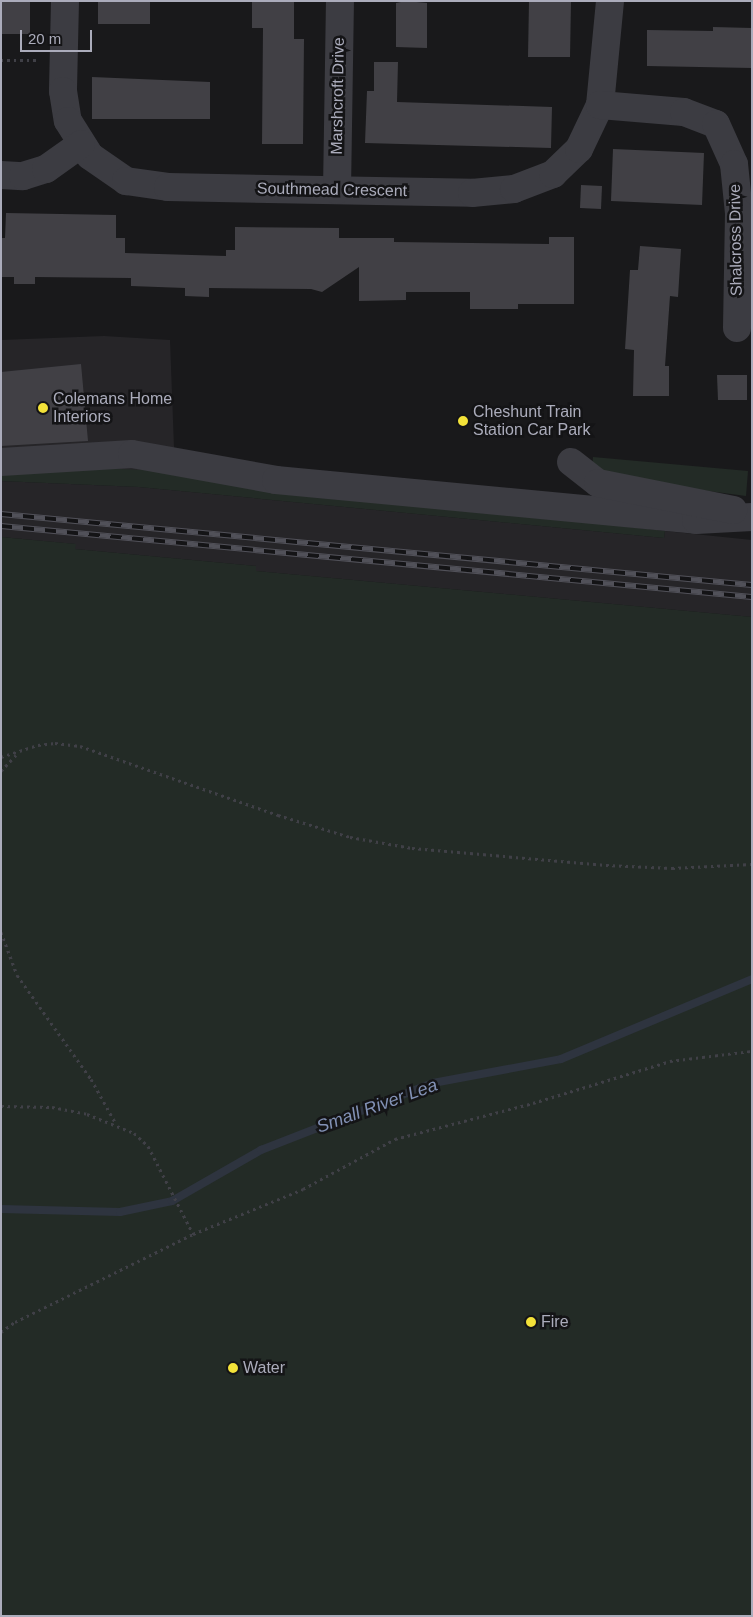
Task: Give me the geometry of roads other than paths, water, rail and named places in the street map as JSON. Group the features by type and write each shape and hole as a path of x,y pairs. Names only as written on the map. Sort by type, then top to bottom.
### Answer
{"street":[{"name":"Southmead Crescent","path":"64,1 65,107 73,132 81,144 113,175 144,185 472,193 514,188 553,174 579,149 600,106 610,1"},
{"name":"Marshcroft Drive","path":"337,190 340,1"},
{"name":"Shalcross Drive","path":"600,106 684,112 716,124 734,164 739,213 737,328"},
{"path":"1,175 23,176 46,169 81,144"},
{"path":"1,462 132,454 276,480 696,520 752,516"},
{"path":"571,462 598,483 699,501 752,516"}],"waterway":[{"name":"Small River Lea","path":"1,1209 120,1212 172,1201 261,1150 433,1083 561,1059 752,979"}],"railway":[{"path":"1,514 752,585"},
{"path":"1,526 752,597"}],"place":[{"name":"Colemans Home Interiors","path":"43,408"},
{"name":"Cheshunt Train Station Car Park","path":"463,421"},
{"name":"Fire","path":"531,1322"},
{"name":"Water","path":"233,1368"}]}
